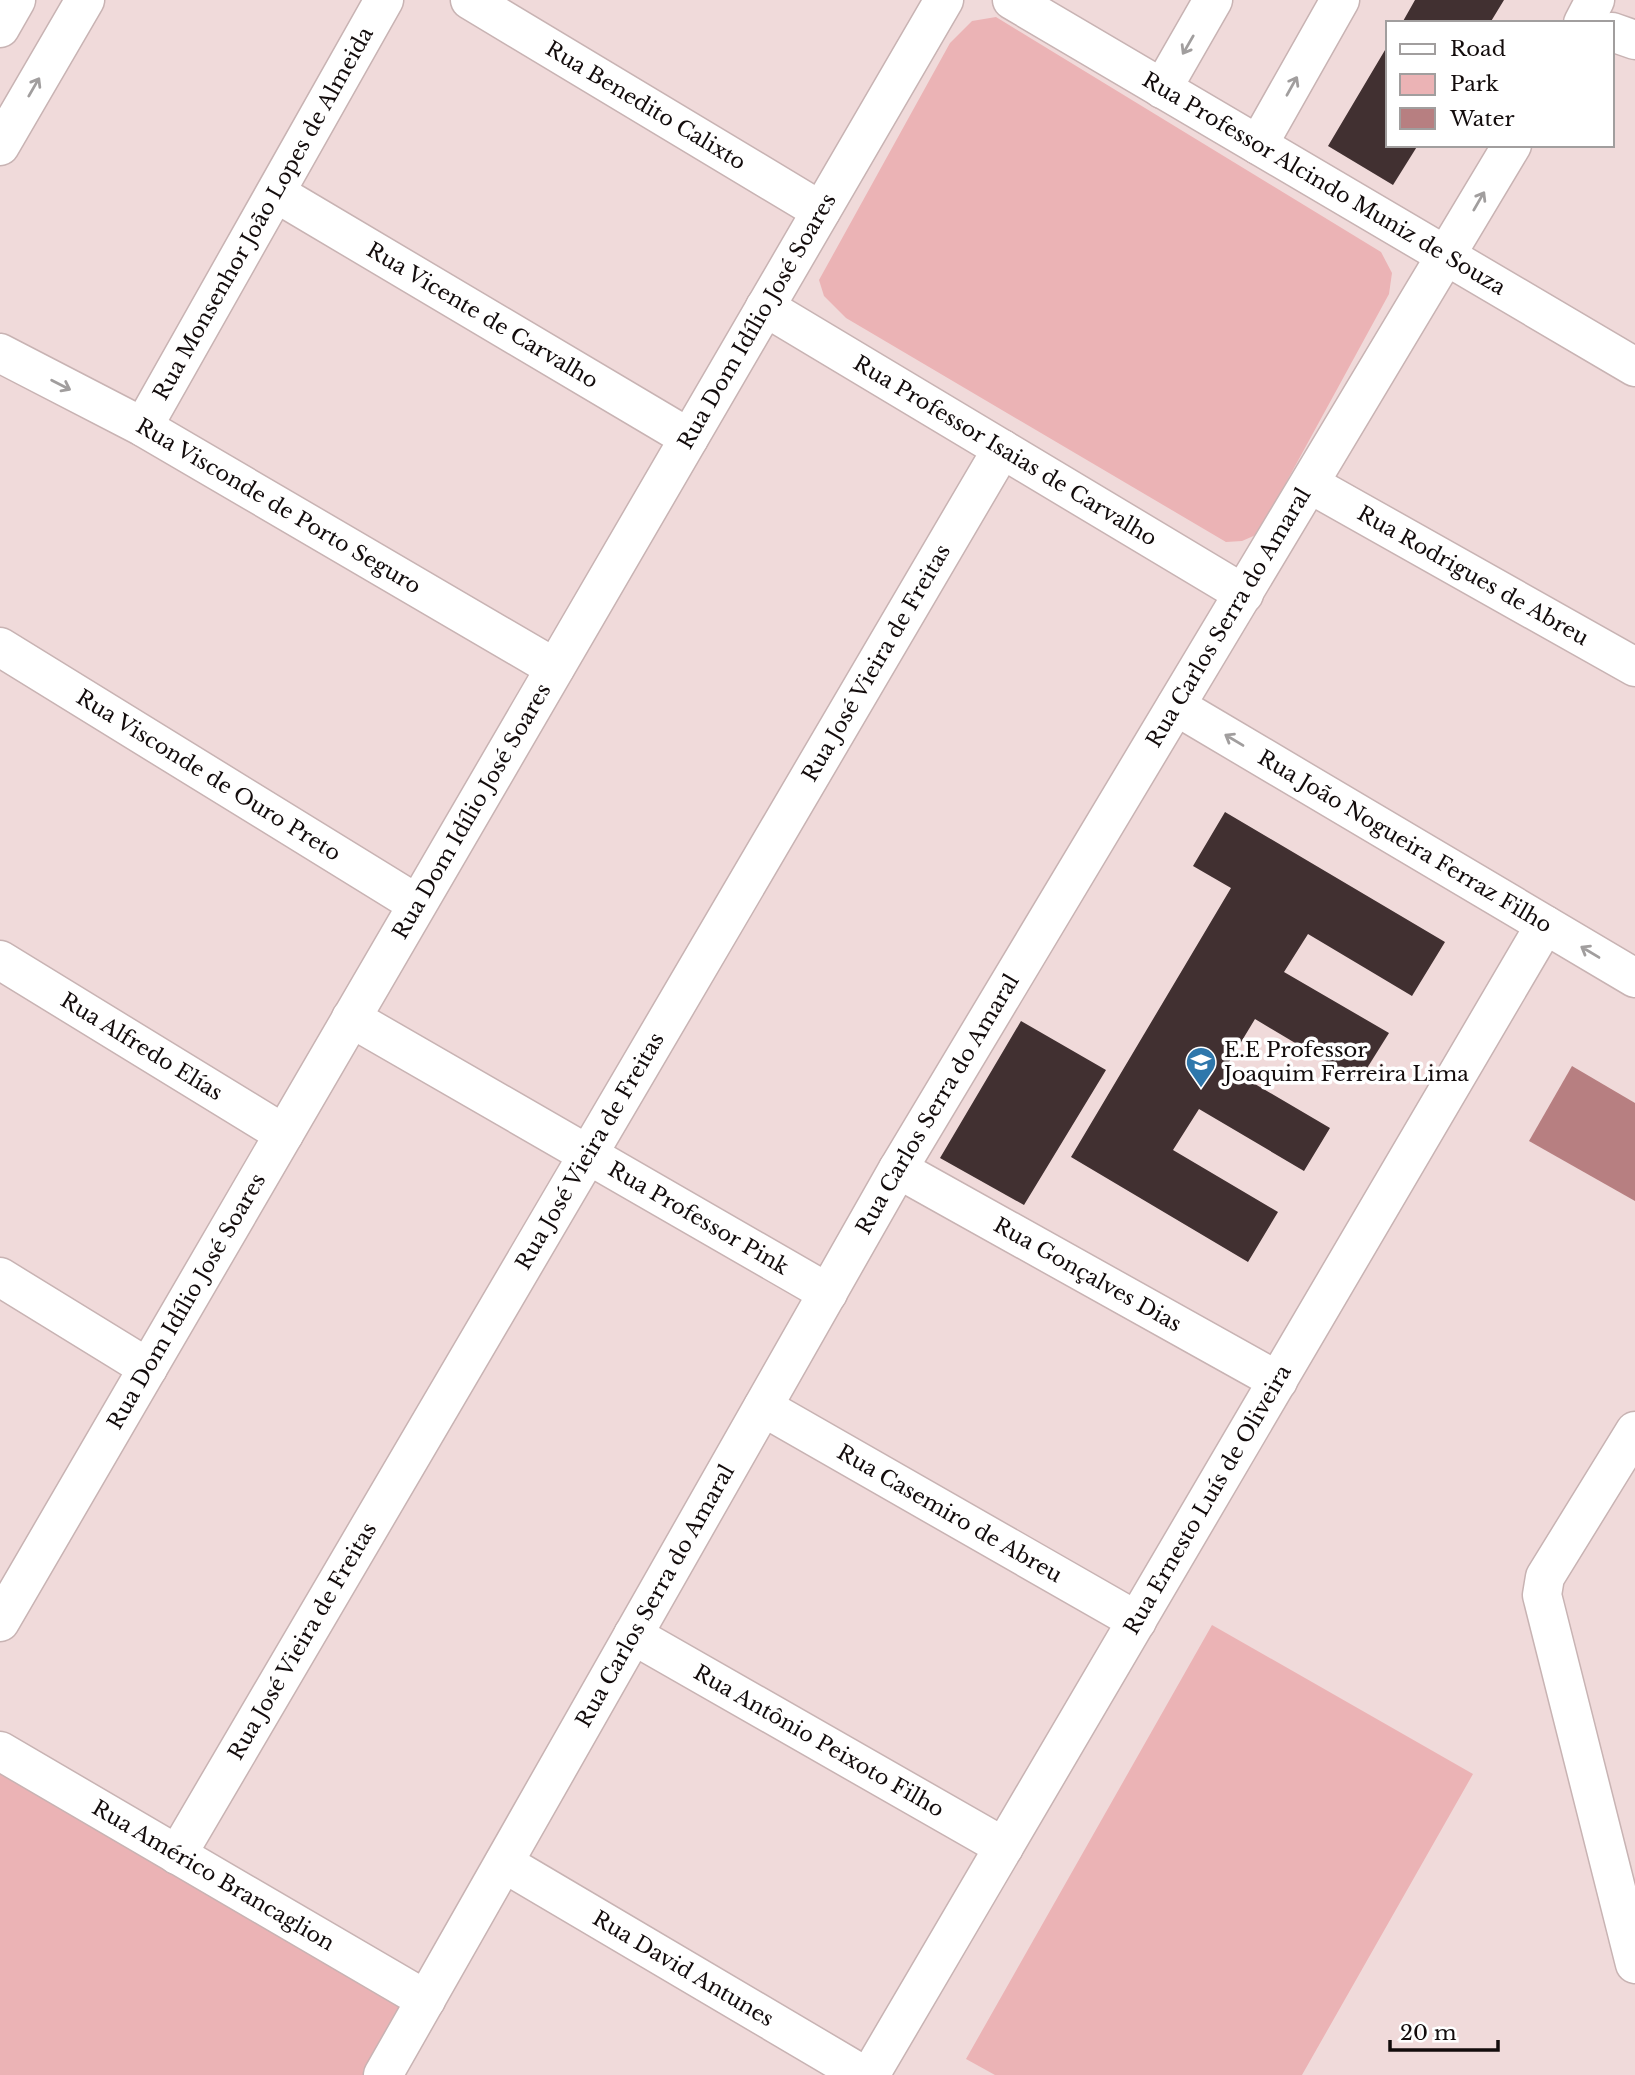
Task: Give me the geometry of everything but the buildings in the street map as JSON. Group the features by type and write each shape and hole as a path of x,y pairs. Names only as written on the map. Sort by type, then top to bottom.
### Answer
{"street":[{"path":"0,28 16,0"},
{"path":"0,146 85,0"},
{"name":"Rua Monsenhor João Lopes de Almeida","path":"143,427 384,0"},
{"name":"Rua Benedito Calixto","path":"470,0 821,211"},
{"name":"Rua Dom Idílio José Soares","path":"6,1597 148,1368 944,0"},
{"name":"Rua Professor Alcindo Muniz de Souza","path":"1012,0 1635,367"},
{"path":"1162,89 1213,0"},
{"path":"1258,145 1340,0"},
{"path":"1584,21 1595,0"},
{"path":"1614,33 1635,40"},
{"name":"Rua Carlos Serra do Amaral","path":"383,2075 898,1169 1511,147"},
{"name":"Rua Vicente de Carvalho","path":"276,193 689,438"},
{"name":"Rua Professor Isaias de Carvalho","path":"765,307 1244,594"},
{"name":"Rua Visconde de Porto Seguro","path":"0,353 143,427 555,668"},
{"name":"Rua José Vieira de Freitas","path":"177,1855 1002,449"},
{"name":"Rua Rodrigues de Abreu","path":"1310,484 1635,667"},
{"name":"Rua Visconde de Ouro Preto","path":"0,647 417,904"},
{"name":"Rua João Nogueira Ferraz Filho","path":"1176,706 1635,978"},
{"name":"Rua Ernesto Luís de Oliveira","path":"870,2075 1545,925"},
{"name":"Rua Alfredo Elías","path":"0,960 284,1134"},
{"name":"Rua Professor Pink","path":"351,1018 828,1293"},
{"name":"Rua Gonçalves Dias","path":"898,1169 1278,1381"},
{"path":"0,1277 148,1368"},
{"name":"Rua Casemiro de Abreu","path":"763,1406 1138,1621"},
{"path":"1635,1431 1545,1577 1542,1595 1635,1964"},
{"name":"Rua Antônio Peixoto Filho","path":"633,1634 1004,1847"},
{"name":"Rua Américo Brancaglion","path":"0,1751 425,2000"},
{"name":"Rua David Antunes","path":"503,1863 863,2075"}],"green space":[{"path":"996,17 1381,252 1392,273 1389,294 1258,534 1242,541 1226,542 846,318 824,296 819,280 950,43 972,21"},
{"path":"1212,1625 1473,1774 1302,2075 995,2075 966,2059"},
{"path":"0,1774 405,2007 366,2075 0,2075"}],"water":[{"path":"1572,1066 1635,1103 1635,1201 1529,1141"}],"place":[{"name":"E.E Professor Joaquim Ferreira Lima","path":"1201,1089"}]}
